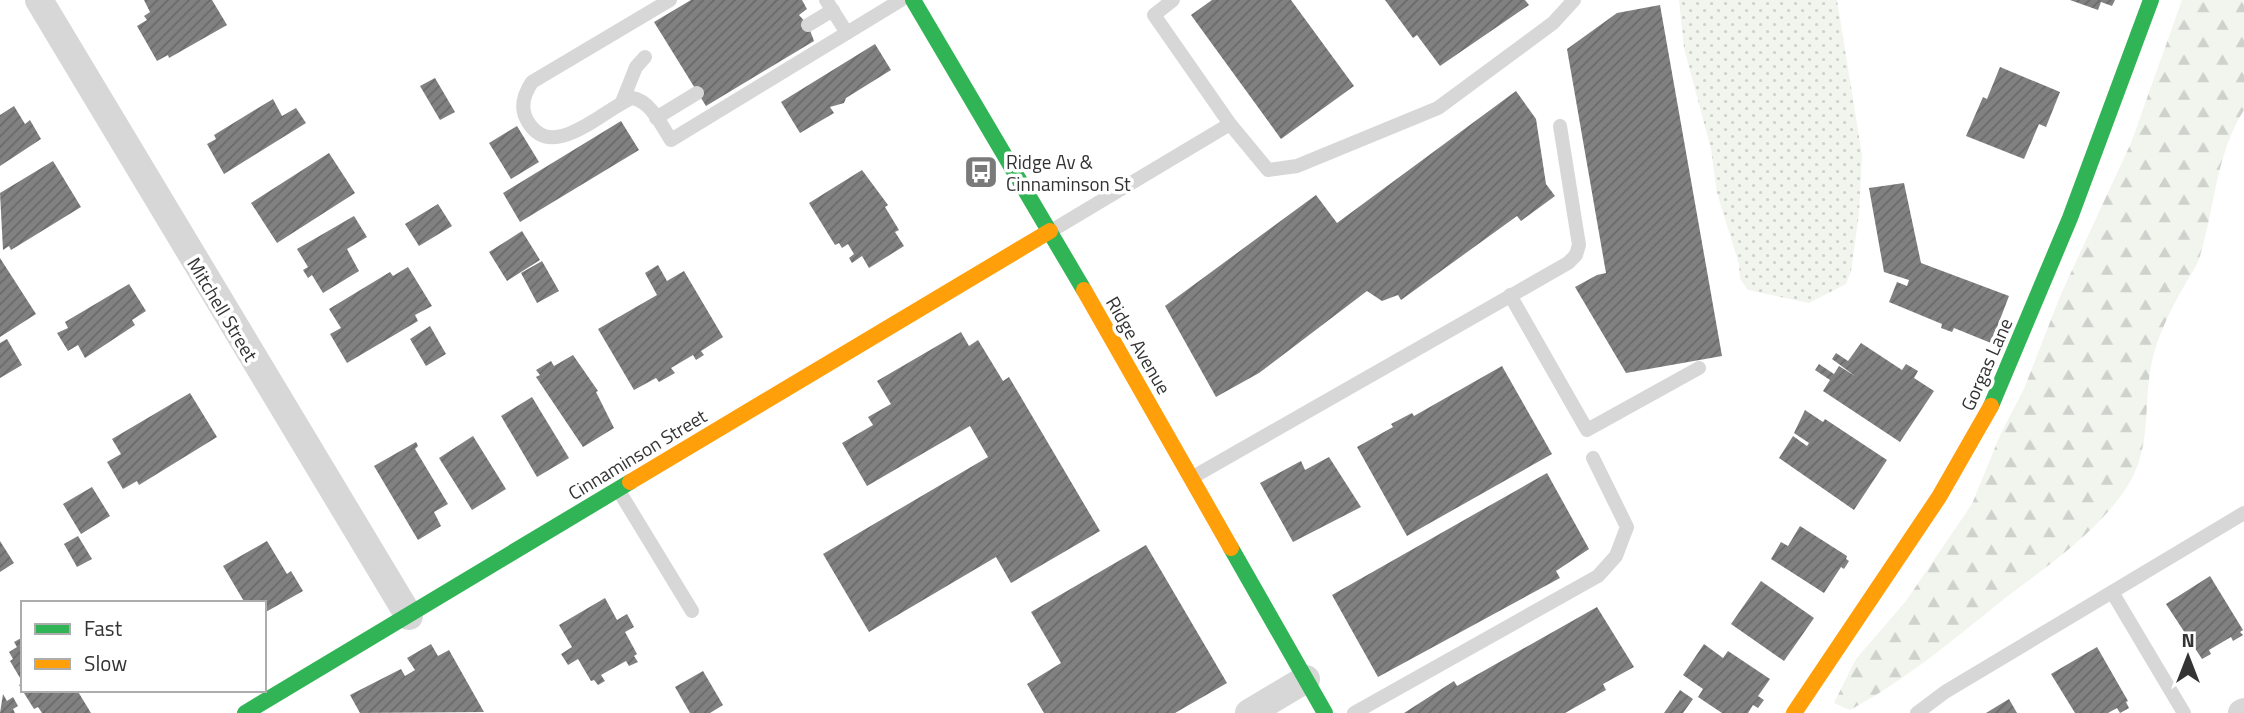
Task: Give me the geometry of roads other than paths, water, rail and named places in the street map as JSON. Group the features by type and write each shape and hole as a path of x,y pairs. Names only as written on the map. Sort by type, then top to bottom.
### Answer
{"street":[{"name":"Mitchell Street","path":"39,0 409,616"},
{"name":"Ridge Avenue","path":"913,0 1050,231 1325,713"},
{"name":"Gorgas Lane","path":"1794,713 1939,497 1999,392 2070,218 2151,0"},
{"name":"Cinnaminson Street","path":"245,713 1050,231"},
{"path":"1249,713 1306,679"}],"lane":[{"path":"670,0 541,75 533,82 523,101 528,122 545,136 556,138 577,131 632,98 641,100 671,140 901,0"},
{"path":"1173,0 1154,15 1230,124 1268,170 1297,166 1410,121 1471,86 1553,23 1574,0"},
{"path":"808,25 830,5 847,33"},
{"path":"622,102 636,67 645,57"},
{"path":"656,118 697,93"},
{"path":"1050,231 1230,124"},
{"path":"1192,477 1568,263 1576,255 1579,245 1560,126"},
{"path":"1510,295 1587,430 1699,369"},
{"path":"1354,713 1598,576 1616,556 1627,527 1593,458"},
{"path":"618,490 692,611"},
{"path":"1917,713 1945,692 2244,513"},
{"path":"2112,592 2184,713"}],"place":[{"name":"Ridge Av & Cinnaminson St","path":"981,172"}]}
